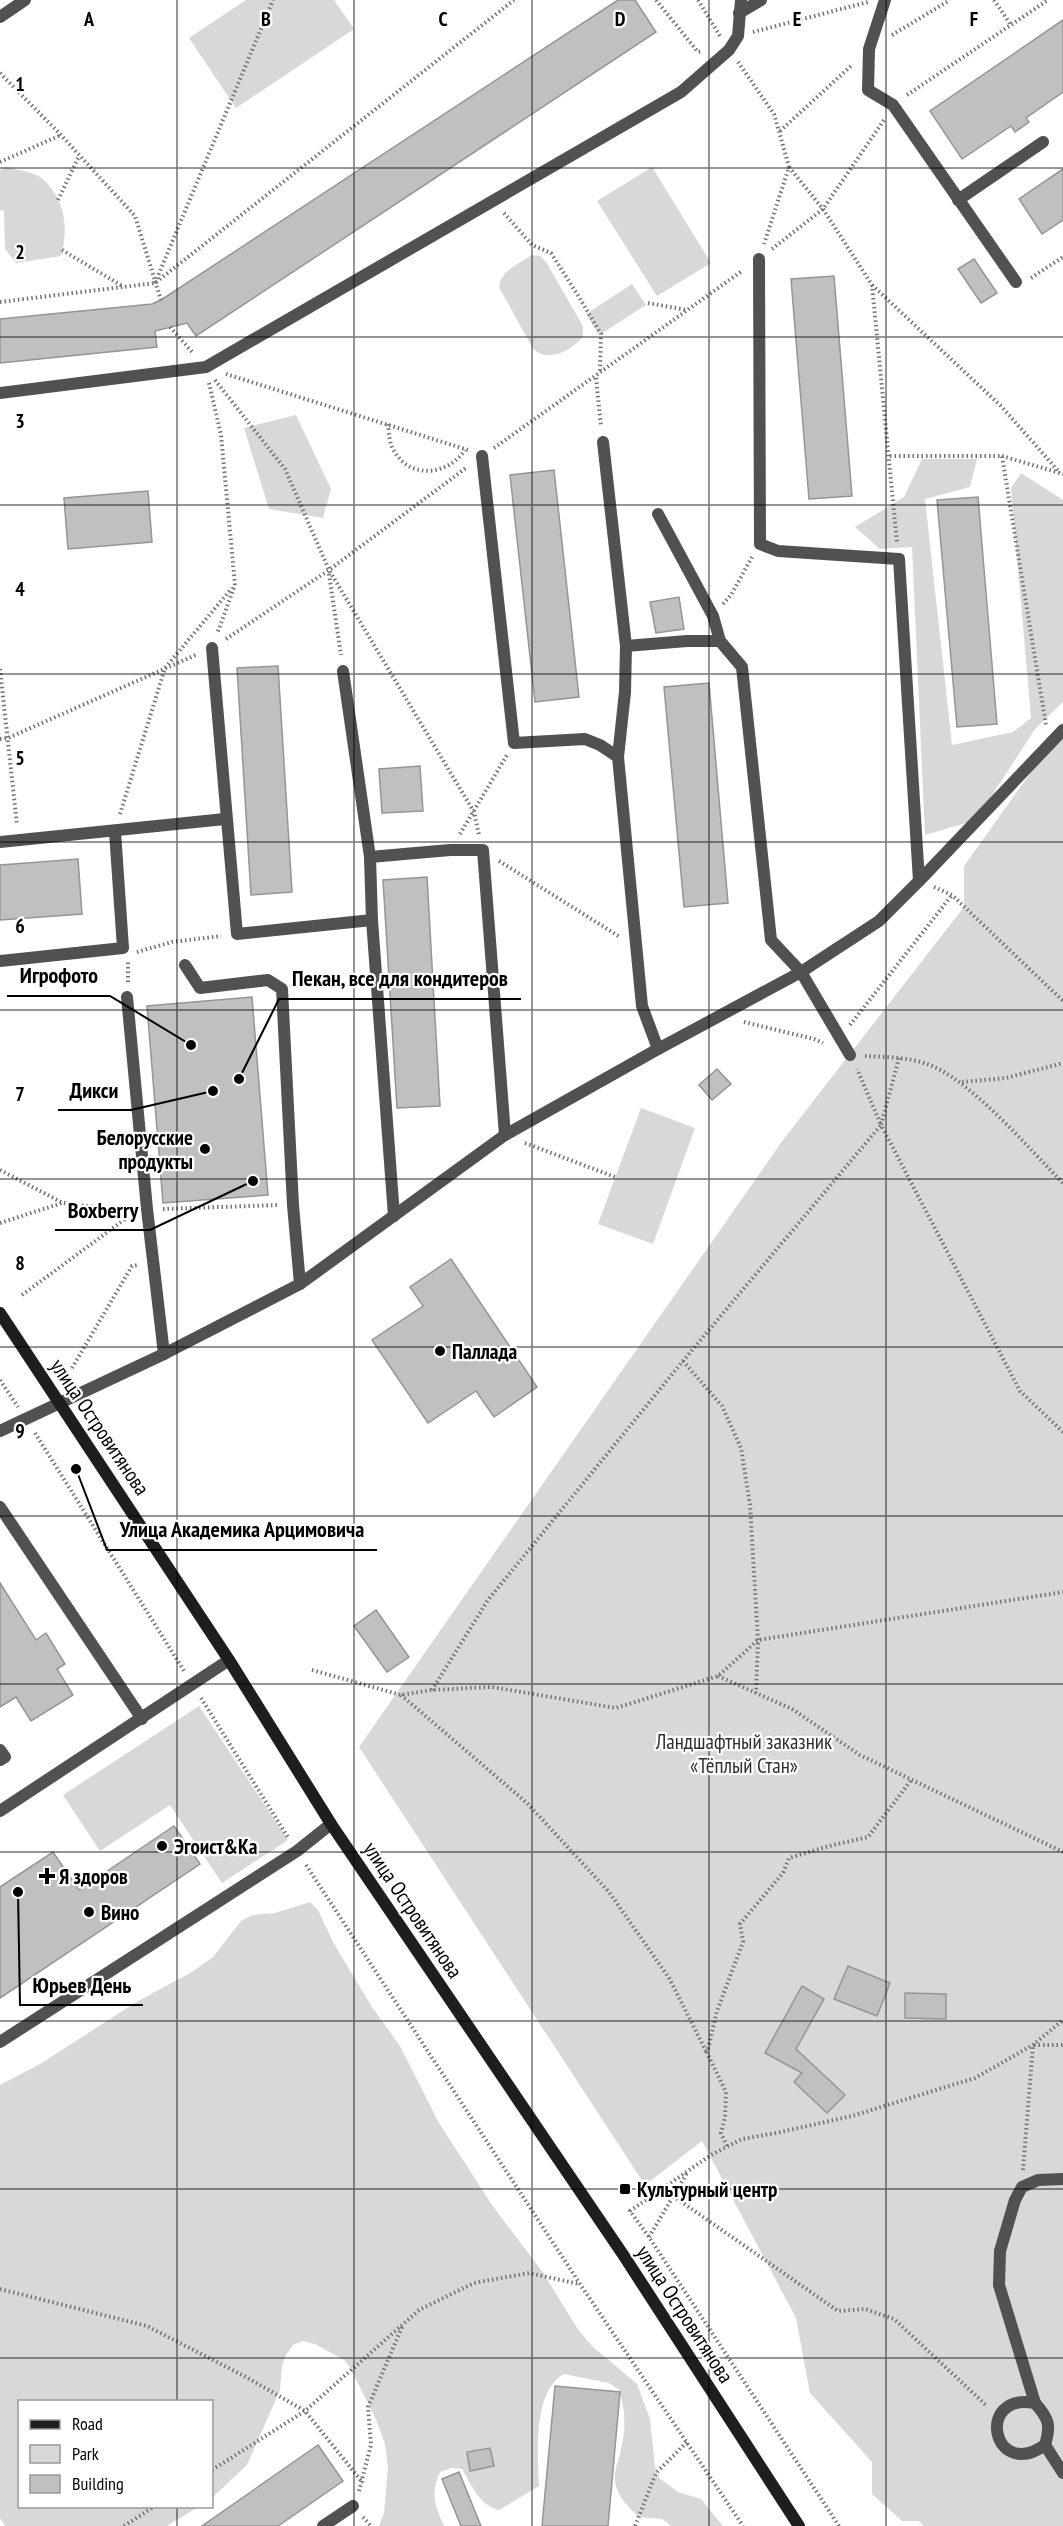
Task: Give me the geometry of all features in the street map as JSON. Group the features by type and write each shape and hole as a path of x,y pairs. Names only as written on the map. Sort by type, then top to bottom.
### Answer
{"main road":[{"name":"улица Островитянова","path":"0,1313 61,1402 229,1660 331,1824 624,2256 799,2526"}],"street":[{"path":"0,16 25,0"},
{"path":"0,393 206,367 681,92 729,50 738,36 740,6 760,0"},
{"path":"885,0 869,49 868,90 893,105 1017,282"},
{"path":"958,200 1043,142"},
{"path":"759,259 760,544 778,551 899,558 920,881"},
{"path":"603,442 626,646 625,692 618,757 642,1006 658,1049"},
{"path":"482,456 514,743 585,739 600,745 618,757"},
{"path":"658,514 713,616 720,641 742,667 771,940 801,972 850,1055"},
{"path":"626,646 720,641"},
{"path":"212,648 225,819 237,934 372,920"},
{"path":"343,671 370,857 372,920 394,1216"},
{"path":"0,1431 164,1354 300,1284 505,1135 801,972 879,921 1063,730"},
{"path":"0,842 225,819"},
{"path":"0,961 123,948 115,832"},
{"path":"370,857 450,850 483,850 505,1135"},
{"path":"185,965 200,988 268,980 282,989 293,1205 300,1284"},
{"path":"127,997 164,1354"},
{"path":"0,1507 142,1719"},
{"path":"0,1811 229,1660"},
{"path":"0,1750 5,1757 0,1760"},
{"path":"0,2042 297,1851 331,1824"},
{"path":"1035,2403 1023,2401 1012,2404 1002,2411 996,2424 997,2436 1004,2447 1018,2455 1033,2454 1045,2445 1049,2431 1046,2416 1035,2403 999,2285 1000,2251 1015,2200 1022,2187 1038,2180 1063,2179"},
{"path":"1045,2445 1063,2473"},
{"path":"323,2526 352,2506"}],"path":[{"path":"155,283 273,0"},
{"path":"0,302 155,283 514,0"},
{"path":"656,0 698,52 729,50"},
{"path":"698,0 729,50 774,114 789,167 823,209 872,285 1001,406 1061,473"},
{"path":"738,36 878,0"},
{"path":"780,131 869,49 950,0"},
{"path":"994,0 1011,25"},
{"path":"0,739 8,738 212,648 329,570 482,456 759,259 823,209 893,105 1048,0"},
{"path":"0,73 135,216 161,300"},
{"path":"0,162 61,135"},
{"path":"58,200 79,156"},
{"path":"759,259 789,167"},
{"path":"493,201 532,246 551,253 579,297 601,334 600,373"},
{"path":"63,250 124,287"},
{"path":"1017,282 1026,283 1063,257"},
{"path":"872,285 899,558"},
{"path":"648,303 688,310"},
{"path":"170,327 206,367 285,469 329,570 474,812 483,850 638,948"},
{"path":"206,367 482,456"},
{"path":"206,367 221,435 234,585 212,648"},
{"path":"596,377 603,442"},
{"path":"388,424 393,449 398,457 412,468 433,472 443,469 452,465 465,449"},
{"path":"890,456 1002,456 1061,473"},
{"path":"1002,456 1049,747"},
{"path":"713,616 731,594 760,544"},
{"path":"329,570 343,671"},
{"path":"115,832 165,668 234,585"},
{"path":"0,669 18,840"},
{"path":"450,850 514,743"},
{"path":"920,881 952,895 1063,1001"},
{"path":"717,1017 814,1038 834,1048 952,895"},
{"path":"127,997 128,955 172,942 237,934"},
{"path":"1063,1183 962,1082 926,1063 899,1058 850,1055 881,1125 1020,1391 1063,1432"},
{"path":"432,1690 488,1600 683,1361 881,1125 899,1058"},
{"path":"962,1082 1006,1078 1063,1063"},
{"path":"505,1135 615,1177"},
{"path":"0,1170 63,1203 135,1211"},
{"path":"0,1223 63,1203"},
{"path":"72,1368 132,1266 153,1261"},
{"path":"683,1361 722,1406 741,1448 750,1504 758,1640 756,1693"},
{"path":"0,1380 27,1419 297,1851 580,2284 743,2526"},
{"path":"312,1670 401,1695 432,1690 492,1687 616,1708 718,1676 758,1640 1063,1592"},
{"path":"718,1676 792,1710 860,1755 1063,1852"},
{"path":"401,1695 527,1803 609,1892 669,1978 726,2091 725,2118 721,2133 727,2146"},
{"path":"707,2053 717,2011 742,1942 740,1924 783,1873 789,1858 868,1837 890,1811 912,1779"},
{"path":"839,2526 650,2237 630,2211 688,2170 742,2139 852,2116 975,2078 1033,2045 1063,2020"},
{"path":"1033,2045 1063,2045"},
{"path":"1022,2187 1033,2045"},
{"path":"650,2237 688,2170"},
{"path":"673,2196 838,2311 865,2309 894,2319 1000,2417"},
{"path":"213,2469 305,2410 419,2310 474,2283 529,2273 580,2284"},
{"path":"0,2289 147,2326 246,2377 305,2410 363,2483"},
{"path":"352,2506 363,2483 371,2445 368,2407 403,2324"},
{"path":"635,2526 656,2473 687,2442"},
{"path":"124,2526 152,2508"}],"green space":[{"path":"246,0 334,0 354,29 236,108 189,38"},
{"path":"7,167 40,177 56,196 65,225 61,256 16,263 5,249 4,211 0,210 0,170"},
{"path":"652,167 711,263 657,296 597,201"},
{"path":"532,255 540,256 546,262 583,326 583,337 572,347 559,354 546,355 533,349 499,287 500,281 507,272"},
{"path":"632,284 646,305 599,335 586,314"},
{"path":"296,415 331,489 323,518 269,509 244,428"},
{"path":"922,459 977,459 970,487 925,499 952,745 1013,732 1031,718 1011,488 1021,473 1063,500 1063,702 1035,729 976,820 925,835 912,547 880,549 855,527 904,497"},
{"name":"Ландшафтный заказник «Тёплый Стан»","path":"1063,732 1063,2526 924,2526 919,2521 902,2521 872,2494 872,2462 810,2393 796,2318 702,2141 645,2185 359,1747 783,1140 964,907 964,866 1049,747"},
{"path":"641,1108 695,1128 653,1244 598,1224"},
{"path":"199,1706 288,1840 222,1883 170,1805 100,1851 63,1795"},
{"path":"310,1902 318,1910 334,1944 372,2007 400,2046 439,2123 492,2205 544,2274 577,2328 592,2346 637,2384 650,2419 655,2467 659,2478 678,2492 701,2499 723,2526 671,2526 662,2519 639,2517 622,2499 615,2481 624,2426 623,2404 618,2389 609,2383 564,2374 546,2395 542,2409 538,2441 539,2486 499,2510 492,2508 481,2499 462,2469 451,2468 440,2472 434,2493 436,2506 444,2526 379,2526 384,2513 388,2467 385,2444 377,2422 351,2369 344,2360 315,2344 303,2341 293,2345 286,2355 282,2366 280,2390 247,2465 213,2497 213,2400 18,2400 18,2508 196,2508 167,2526 5,2526 0,2518 0,2085 40,2064 138,2001 192,1972 213,1957 241,1921 252,1915 275,1913"}],"building":[{"path":"618,0 635,0 656,32 196,336 187,323 155,331 157,347 0,363 0,319 152,304 161,300"},
{"path":"1063,20 1063,92 1026,118 1029,122 1015,132 1011,126 962,159 930,111"},
{"path":"1063,169 1063,220 1042,234 1019,199"},
{"path":"974,259 997,293 981,303 958,269"},
{"path":"834,276 852,496 809,499 791,279"},
{"path":"554,470 579,697 535,702 510,475"},
{"path":"148,491 152,542 68,549 64,498"},
{"path":"978,497 997,724 957,727 937,500"},
{"path":"679,597 684,629 656,633 650,602"},
{"path":"278,666 292,892 251,895 237,668"},
{"path":"709,683 728,903 684,907 664,687"},
{"path":"420,766 423,811 382,813 379,769"},
{"path":"78,859 82,914 0,920 0,865"},
{"path":"427,877 440,1106 397,1108 383,880"},
{"path":"252,997 268,1195 163,1203 147,1006"},
{"path":"717,1069 731,1084 712,1100 699,1085"},
{"path":"451,1259 537,1387 494,1417 476,1391 428,1423 372,1340 423,1306 410,1287"},
{"path":"0,1583 36,1640 46,1633 65,1664 57,1669 73,1695 31,1721 16,1697 0,1707"},
{"path":"376,1610 409,1657 387,1672 354,1626"},
{"path":"174,1826 200,1864 0,1998 0,1887 53,1852 79,1890"},
{"path":"848,1966 890,1983 877,2016 834,1999"},
{"path":"802,1986 824,1999 796,2049 845,2095 827,2113 794,2082 802,2073 765,2053"},
{"path":"905,1993 946,1994 946,2019 905,2018"},
{"path":"555,2386 620,2392 608,2526 542,2526"},
{"path":"318,2445 343,2481 278,2526 202,2526"},
{"path":"490,2448 494,2466 470,2471 467,2452"},
{"path":"459,2472 481,2526 461,2526 442,2479"}],"place":[{"name":"Игрофото","path":"191,1045"},
{"name":"Пекан, все для кондитеров","path":"239,1079"},
{"name":"Дикси","path":"213,1091"},
{"name":"Белорусские продукты","path":"205,1149"},
{"name":"Boxberry","path":"253,1181"},
{"name":"Паллада","path":"440,1351"},
{"name":"Улица Академика Арцимовича","path":"76,1469"},
{"name":"Эгоист&Ка","path":"162,1846"},
{"name":"Я здоров","path":"47,1876"},
{"name":"Юрьев День","path":"18,1892"},
{"name":"Вино","path":"89,1912"},
{"name":"Культурный центр","path":"625,2189"}]}
